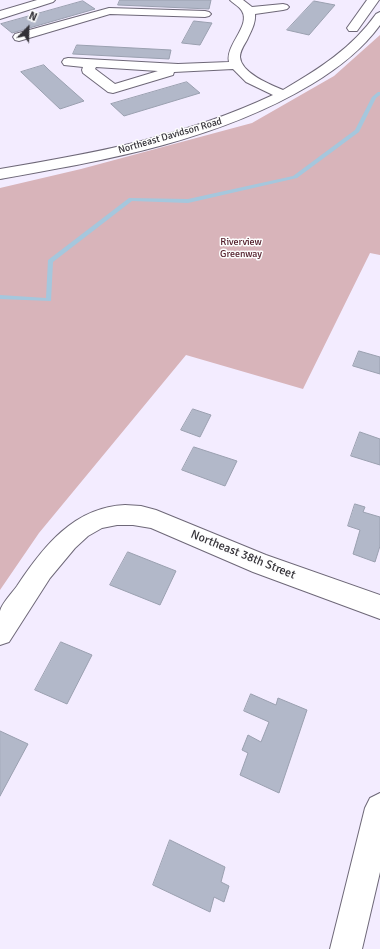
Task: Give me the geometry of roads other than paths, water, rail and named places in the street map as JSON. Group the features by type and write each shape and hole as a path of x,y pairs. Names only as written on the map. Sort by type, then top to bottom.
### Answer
{"street":[{"path":"0,15 49,0"},
{"path":"104,0 109,11"},
{"path":"236,0 244,4 248,11 249,20 235,53 236,65 246,76 283,95"},
{"name":"Northeast Davidson Road","path":"0,162 83,148 155,131 238,104 294,76 317,60 344,38 361,19 373,0"},
{"path":"248,11 285,3"},
{"path":"272,18 285,3"},
{"path":"19,37 109,11 205,14"},
{"name":"Northeast Davidson Road","path":"0,174 79,160 161,141 226,120 283,95 308,82 333,65 366,35 380,16"},
{"path":"68,62 178,68 236,65"},
{"path":"92,63 88,70 113,89 178,68"},
{"name":"Northeast 38th Street","path":"0,633 46,564 67,540 79,529 93,521 104,517 125,514 142,515 156,520 261,564 380,607"},
{"path":"346,949 380,808"}],"waterway":[{"path":"0,297 49,300 50,261 131,199 188,201 295,177 357,131 374,97 380,93"}],"park label":[{"name":"Riverview Greenway","path":"241,248"}]}
